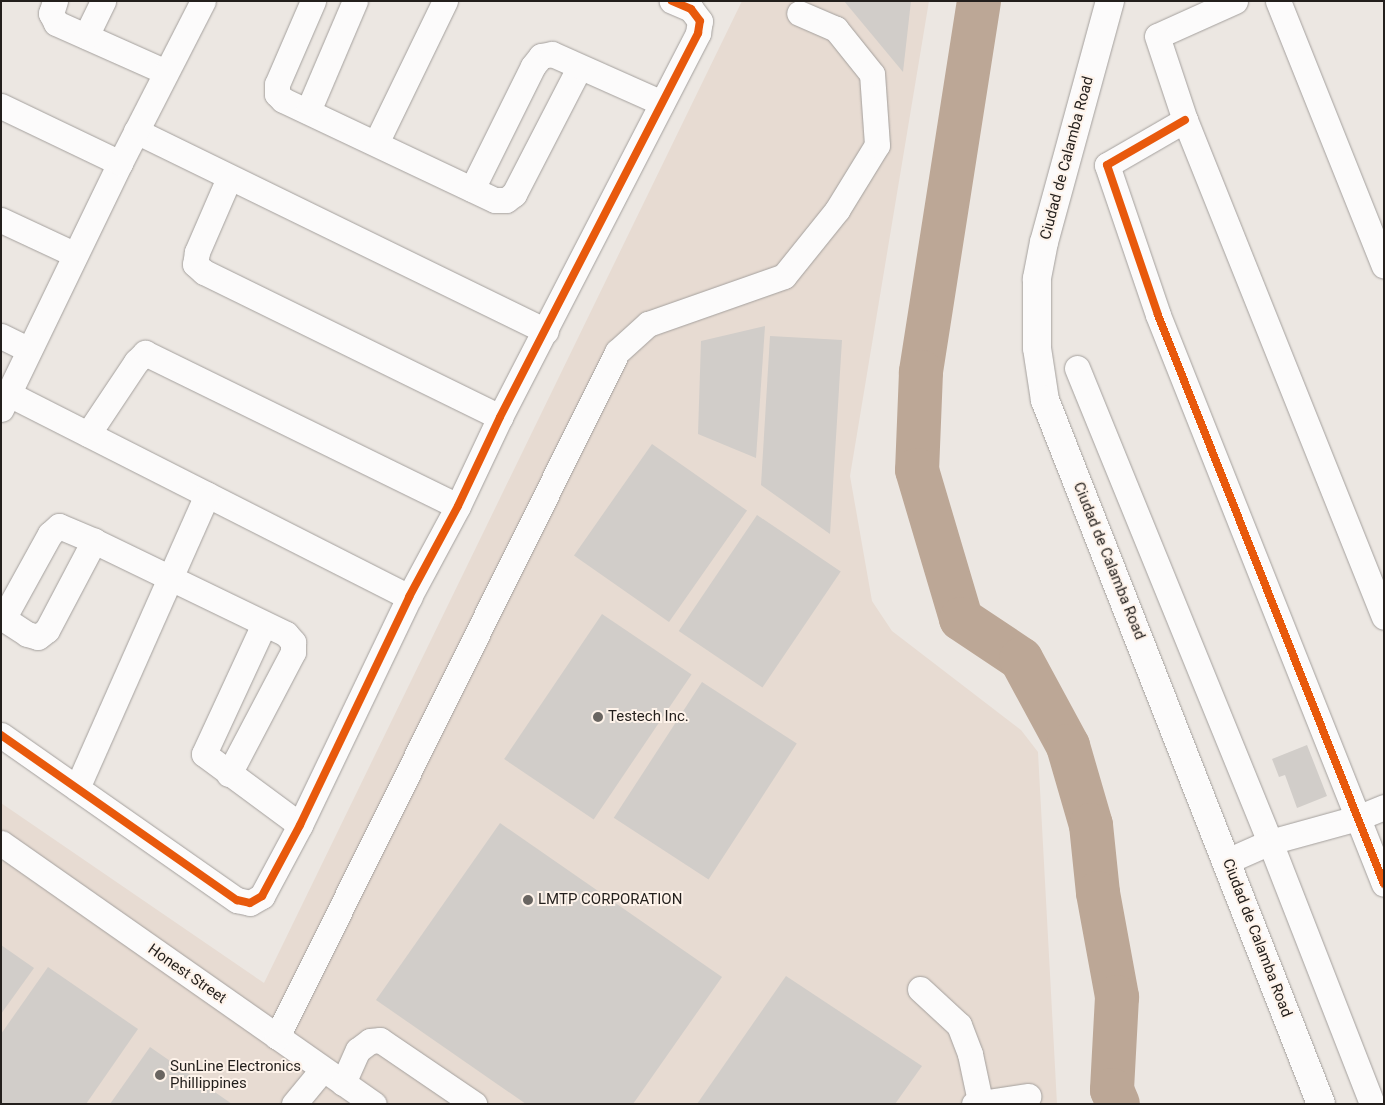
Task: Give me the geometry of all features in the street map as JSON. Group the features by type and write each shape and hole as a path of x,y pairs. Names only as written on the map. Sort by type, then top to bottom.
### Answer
{"main road":[{"name":"Ciudad de Calamba Road","path":"1110,1 1044,242 1037,279 1036,321 1045,400 1321,1104"}],"street":[{"path":"55,1 51,13 56,22 166,72"},
{"path":"86,36 103,1"},
{"path":"203,1 74,254 5,401 88,434 409,597"},
{"path":"313,1 277,84 277,94 283,100 495,200 506,200 514,194 578,68"},
{"path":"308,111 355,1"},
{"path":"376,143 445,1"},
{"path":"1,736 237,900 250,903 262,896 300,825 409,597 458,506 500,417 698,33 700,21 691,9 672,1"},
{"path":"1235,1 1157,36 1185,120 1384,617"},
{"path":"1278,1 1384,266"},
{"path":"277,1038 617,352 648,324 784,276 837,210 876,145 872,74 836,29 799,13"},
{"path":"472,189 532,66 541,56 552,54 578,68 662,103"},
{"path":"1,106 120,163"},
{"path":"1185,120 1107,165 1158,315 1384,884"},
{"path":"136,131 546,331"},
{"path":"229,178 197,252 195,264 204,272 500,417"},
{"path":"1,220 74,254"},
{"path":"1,336 28,349"},
{"path":"88,434 136,362 145,353 458,506"},
{"path":"1077,368 1270,842 1372,1104"},
{"path":"77,788 169,576 208,494"},
{"path":"94,540 47,630 38,637 27,634 2,618 50,534 59,526 94,540 169,576 286,634 293,642 293,652 229,774"},
{"path":"264,624 206,744 204,754 300,825"},
{"path":"1227,861 1270,842 1357,818 1384,806"},
{"name":"Honest Street","path":"1,843 277,1038 374,1104"},
{"path":"920,989 959,1025 970,1054 977,1102 1028,1096"},
{"path":"294,1104 333,1076 358,1050 370,1041 380,1040 474,1104"}],"shaded area":[{"path":"742,1 929,1 850,476 872,601 892,631 1021,730 1038,752 1057,1104 1,1104 1,803 264,983"}],"building":[{"path":"844,1 911,1 903,72"},
{"path":"765,326 756,458 698,434 701,341"},
{"path":"770,336 842,340 830,534 761,485"},
{"path":"652,444 747,511 669,622 574,555"},
{"path":"757,515 841,571 762,688 679,631"},
{"name":"Testech Inc.","path":"602,614 692,674 594,819 504,759"},
{"path":"702,682 797,744 709,879 614,818"},
{"path":"1307,745 1327,796 1297,808 1285,775 1279,777 1272,759"},
{"name":"LMTP CORPORATION","path":"500,823 722,977 633,1104 526,1104 376,1000"},
{"path":"1,945 34,968 1,1014"},
{"path":"48,967 138,1029 86,1104 1,1104 1,1034"},
{"path":"786,976 922,1066 895,1104 697,1104"},
{"name":"SunLine Electronics Phillippines","path":"150,1047 232,1104 110,1104"}],"waterway":[{"path":"979,1 921,372 917,470 961,619 1021,659 1068,746 1091,825 1098,893 1117,997 1112,1090 1118,1104"}],"cycle path":[{"path":"1,735 237,900 250,903 262,896 300,825 409,597 458,506 500,417 698,33 700,21 691,9 672,1"},
{"path":"1185,120 1107,165 1158,315 1384,884"}],"place":[{"name":"Testech Inc.","path":"598,717"},
{"name":"LMTP CORPORATION","path":"528,900"},
{"name":"SunLine Electronics Phillippines","path":"160,1075"}]}
